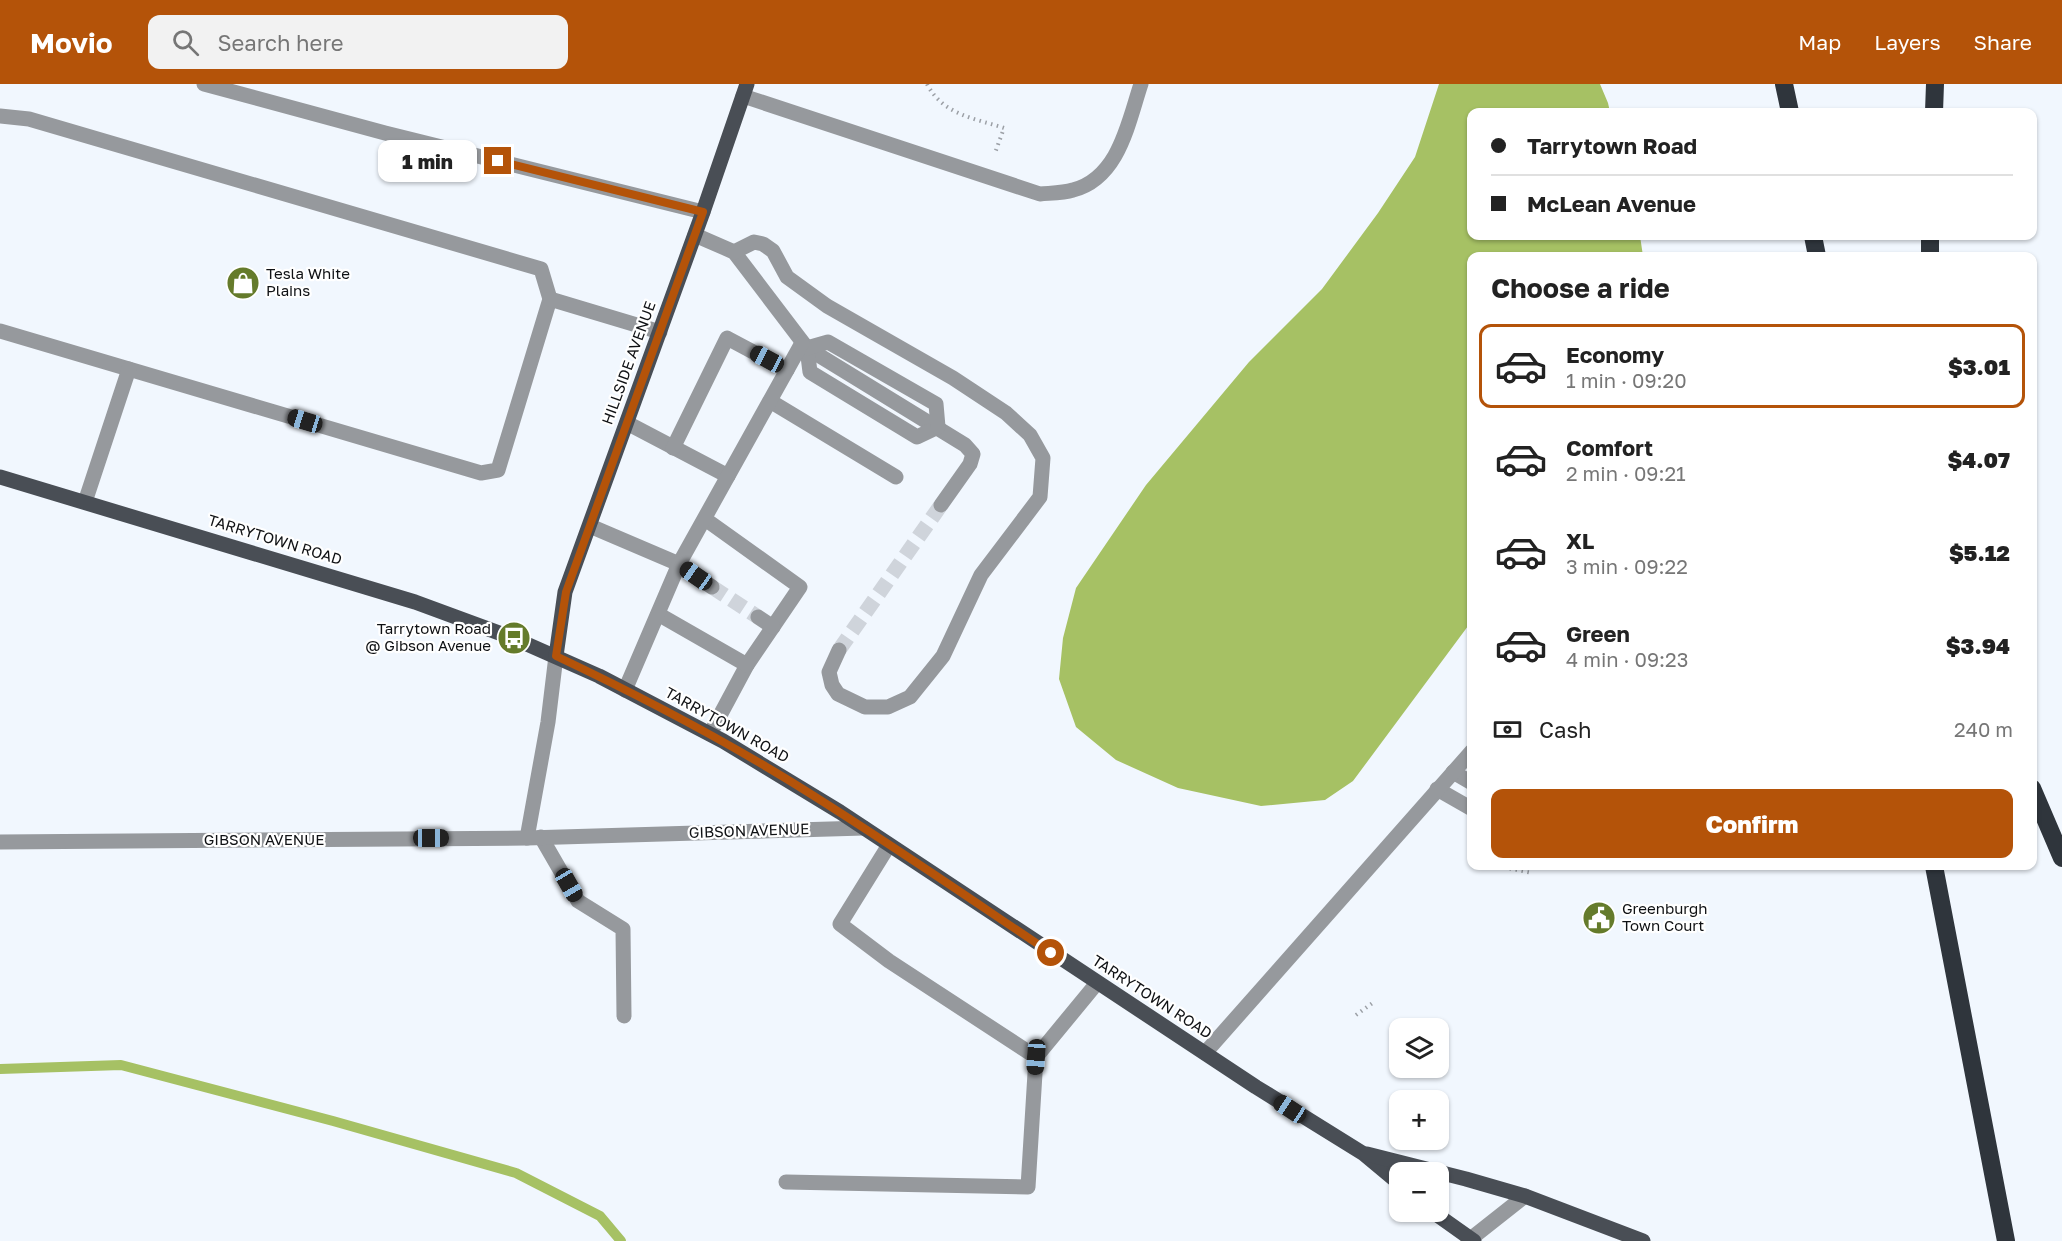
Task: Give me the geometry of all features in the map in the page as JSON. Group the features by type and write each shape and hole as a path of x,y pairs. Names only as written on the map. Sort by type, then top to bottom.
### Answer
{"highway":[{"path":"1784,84 1789,108"},
{"path":"1934,108 1935,84"},
{"path":"2037,800 2062,858"},
{"path":"1935,870 2007,1241"}],"main road":[{"name":"HILLSIDE AVENUE","path":"556,656 566,592 745,90"},
{"name":"TARRYTOWN ROAD","path":"0,477 415,602 556,656 625,690 710,734 864,828 1097,983 1364,1154 1389,1175"},
{"name":"TARRYTOWN ROAD","path":"1364,1154 1525,1196 1643,1241"},
{"path":"1447,1222 1471,1240"}],"street":[{"path":"204,84 385,133 703,212"},
{"path":"745,90 1040,194 1074,190 1099,177 1118,152 1141,84"},
{"path":"0,116 29,118 541,269 550,299 498,470 481,473 0,331"},
{"path":"695,235 734,252 805,345 810,372 917,437 938,427"},
{"path":"734,252 754,242 764,244 773,251 788,277 827,306 952,378 1006,413 1030,435 1043,458 1040,497 981,575 943,657 910,697 888,707 865,707 838,694 831,685 829,672 839,650"},
{"path":"550,299 660,332"},
{"path":"673,448 727,338 787,370"},
{"path":"625,690 679,564 787,370 805,345 828,342 936,404 938,427"},
{"path":"85,502 129,369"},
{"path":"770,401 897,477"},
{"path":"627,423 728,476"},
{"path":"938,427 965,445 973,454 970,464 941,505"},
{"path":"705,519 800,587 747,665 710,734"},
{"path":"590,526 679,564 712,587"},
{"path":"658,614 747,665"},
{"path":"758,617 773,627"},
{"path":"556,656 534,838 578,901 623,929 624,1016"},
{"path":"1205,1053 1467,756"},
{"path":"1453,772 1467,780"},
{"path":"1437,789 1467,805"},
{"name":"GIBSON AVENUE","path":"0,842 534,838 864,828"},
{"path":"889,845 840,924 889,962 1036,1057"},
{"path":"786,1182 1028,1187 1036,1057 1097,983"},
{"path":"1471,1240 1525,1196"}],"path":[{"path":"927,84 933,95 950,110 1004,128 987,176"},
{"path":"1517,870 1532,873"},
{"path":"1356,1015 1374,1002"}],"shaded area":[{"path":"1439,84 1600,84 1609,108 1467,108 1467,240 1641,240 1642,252 1467,252 1467,627 1353,781 1325,800 1261,806 1178,788 1116,760 1076,727 1059,679 1063,638 1076,588 1146,485 1249,362 1322,289 1378,213 1415,157"}],"waterway":[{"path":"0,1069 121,1065 333,1121 516,1173 600,1216 621,1241"}],"tunnel":[{"path":"839,650 941,505"},
{"path":"712,587 758,617"}],"place":[{"name":"Tesla White Plains","path":"243,283"},
{"name":"Tarrytown Road @ Gibson Avenue","path":"514,638"},
{"name":"Greenburgh Town Court","path":"1599,918"}],"route":[{"path":"498,161 703,212 566,592 556,656 710,734 784,778 864,828 1051,953"}]}
